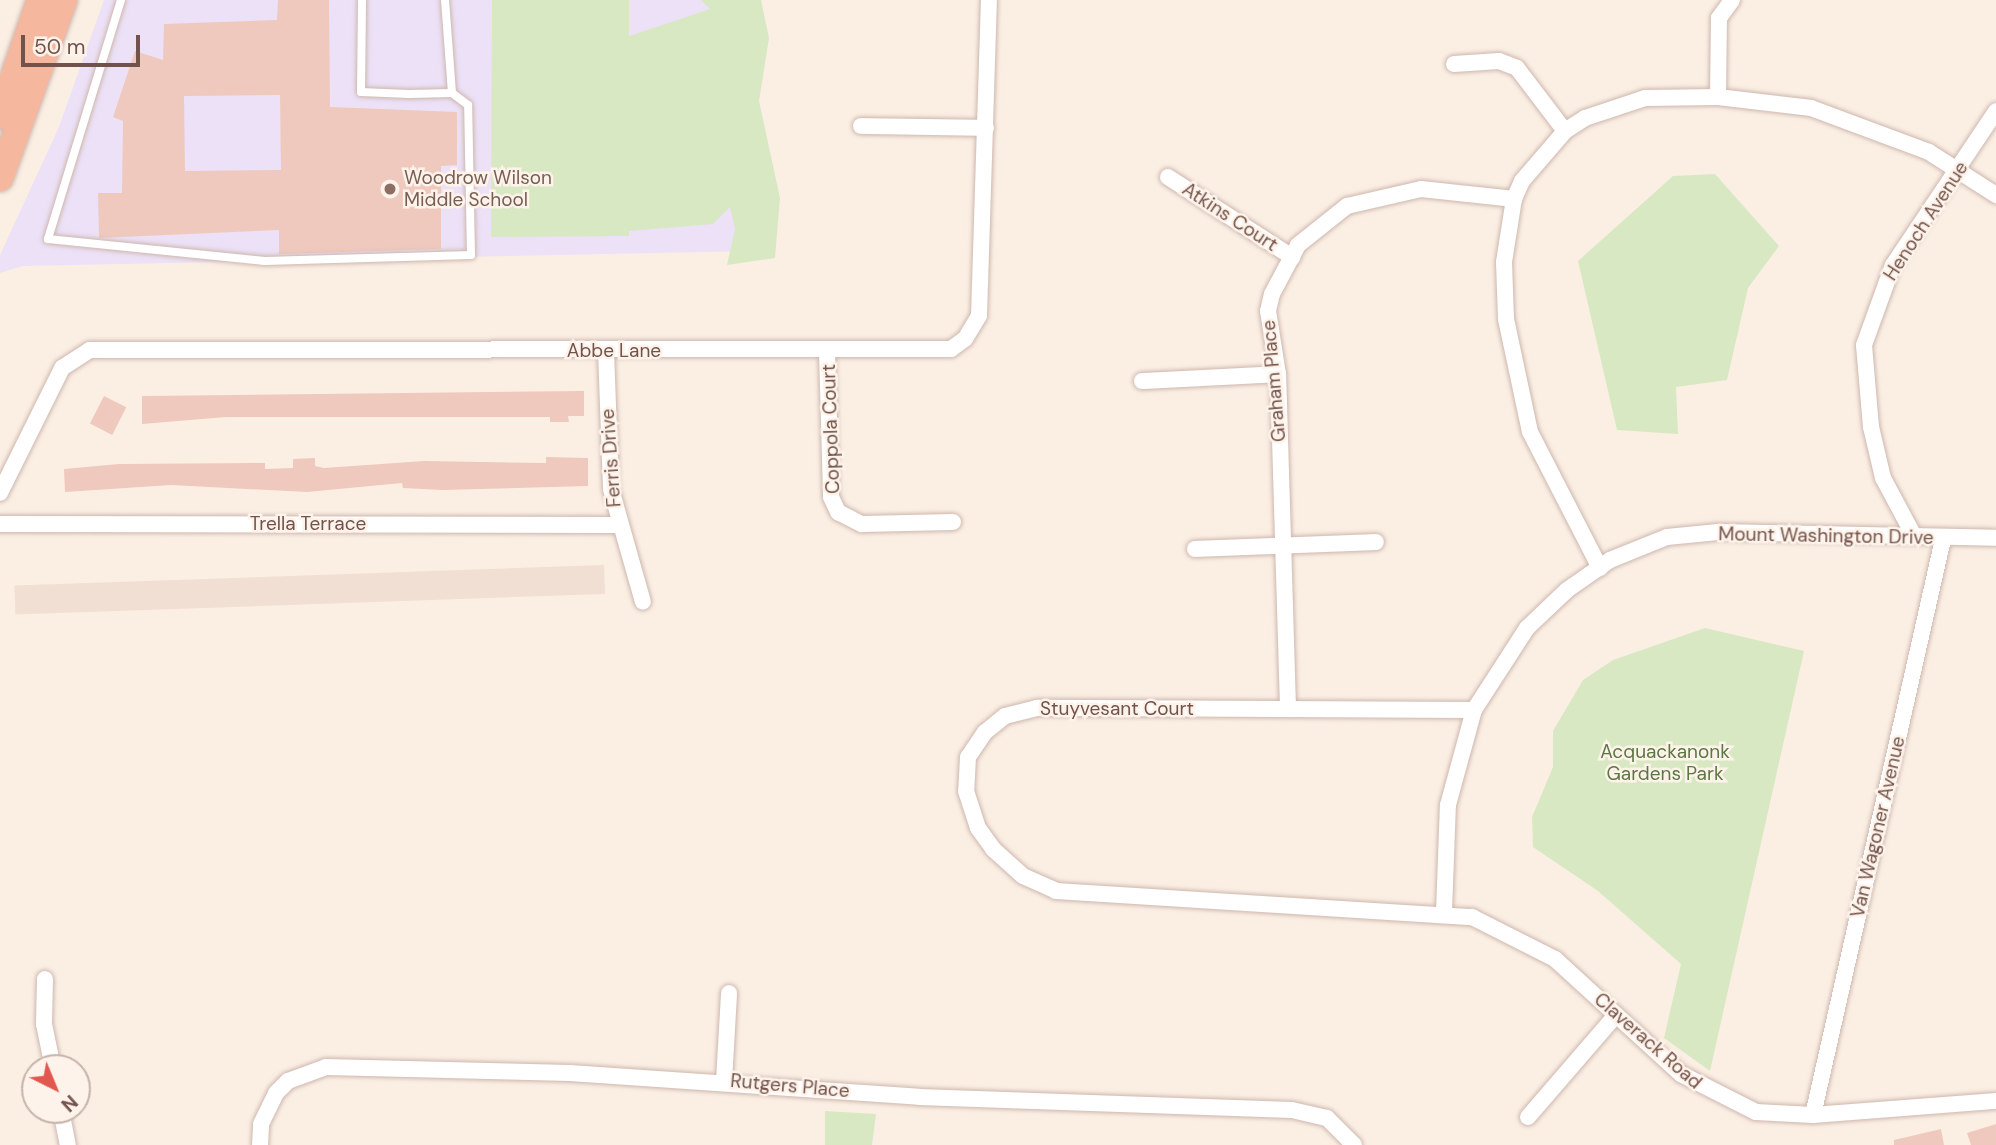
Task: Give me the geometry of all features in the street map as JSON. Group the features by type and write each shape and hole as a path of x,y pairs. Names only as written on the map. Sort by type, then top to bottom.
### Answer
{"highway":[{"path":"0,116 40,0"},
{"path":"0,178 64,0"}],"street":[{"name":"Abbe Lane","path":"0,493 62,368 90,350 951,349 976,327 989,0"},
{"path":"1718,97 1719,18 1732,0"},
{"path":"1454,64 1499,61 1517,68 1565,131"},
{"path":"1600,568 1562,502 1521,406 1504,273 1514,199 1522,181 1565,131 1585,118 1646,98 1718,97 1841,116 1929,152 1996,195"},
{"name":"Henoch Avenue","path":"1914,536 1883,478 1869,415 1864,345 1894,265 1996,111"},
{"path":"860,126 986,128"},
{"name":"Atkins Court","path":"1168,177 1292,257"},
{"name":"Graham Place","path":"1288,708 1278,374 1268,311 1292,257 1309,232 1347,206 1389,194 1457,190 1514,199"},
{"name":"Ferris Drive","path":"606,351 617,525 643,602"},
{"name":"Coppola Court","path":"827,351 831,496 838,512 862,524 953,522"},
{"path":"1142,381 1278,374"},
{"name":"Trella Terrace","path":"0,523 617,525"},
{"name":"Mount Washington Drive","path":"1444,912 1447,805 1474,710 1527,628 1547,606 1600,568 1680,536 1758,530 1942,539 1996,538"},
{"name":"Van Wagoner Avenue","path":"1813,1115 1942,539"},
{"path":"1195,549 1376,542"},
{"name":"Stuyvesant Court","path":"1444,912 1055,891 1008,864 970,810 968,757 1005,716 1037,708 1474,710"},
{"name":"Claverack Road","path":"1444,912 1472,918 1532,945 1681,1074 1724,1100 1756,1112 1813,1115 1996,1101"},
{"path":"45,979 44,1024 50,1054"},
{"path":"724,1081 729,993"},
{"path":"1528,1117 1616,1015"},
{"name":"Rutgers Place","path":"260,1145 261,1124 276,1093 306,1072 326,1067 724,1081 919,1097 1292,1110 1327,1118 1354,1145"},
{"path":"64,1124 68,1145"}],"lane":[{"path":"121,0 48,239 265,261 471,255 468,105 452,93 361,92 362,0"},
{"path":"445,0 452,93"}],"shaded area":[{"name":"Woodrow Wilson Middle School","path":"104,0 743,0 752,251 22,266 0,273 0,255 59,127"},
{"path":"604,565 605,594 15,615 14,586"}],"green space":[{"path":"492,0 629,0 629,36 710,9 701,0 761,0 769,38 759,101 780,198 775,258 727,265 735,229 730,207 713,224 629,231 629,236 491,237"},
{"path":"1715,174 1779,246 1748,288 1727,380 1676,387 1678,434 1617,430 1578,261 1673,176"},
{"name":"Acquackanonk Gardens Park","path":"1705,628 1804,651 1710,1071 1664,1038 1681,964 1598,891 1533,847 1532,817 1553,767 1553,731 1583,680 1613,660"},
{"path":"825,1111 876,1114 872,1145 825,1145"}],"building":[{"path":"278,0 329,0 330,107 457,112 457,165 441,166 441,249 279,254 279,230 99,238 98,193 122,193 123,121 113,117 135,51 163,60 164,24 277,20","holes":["280,95 281,170 185,171 184,96"]},
{"path":"584,391 584,416 568,416 569,422 550,422 550,417 226,417 142,424 142,396"},
{"path":"104,396 126,407 112,435 90,424"},
{"path":"546,457 588,458 588,486 443,490 403,488 402,483 307,492 171,485 65,492 64,469 119,464 265,463 265,469 293,468 293,459 315,458 315,466 324,468 424,461 546,463"},
{"path":"1996,1124 1996,1145 1971,1145 1967,1133"},
{"path":"1941,1129 1944,1145 1894,1145 1894,1140"}],"place":[{"name":"Woodrow Wilson Middle School","path":"390,189"}]}
